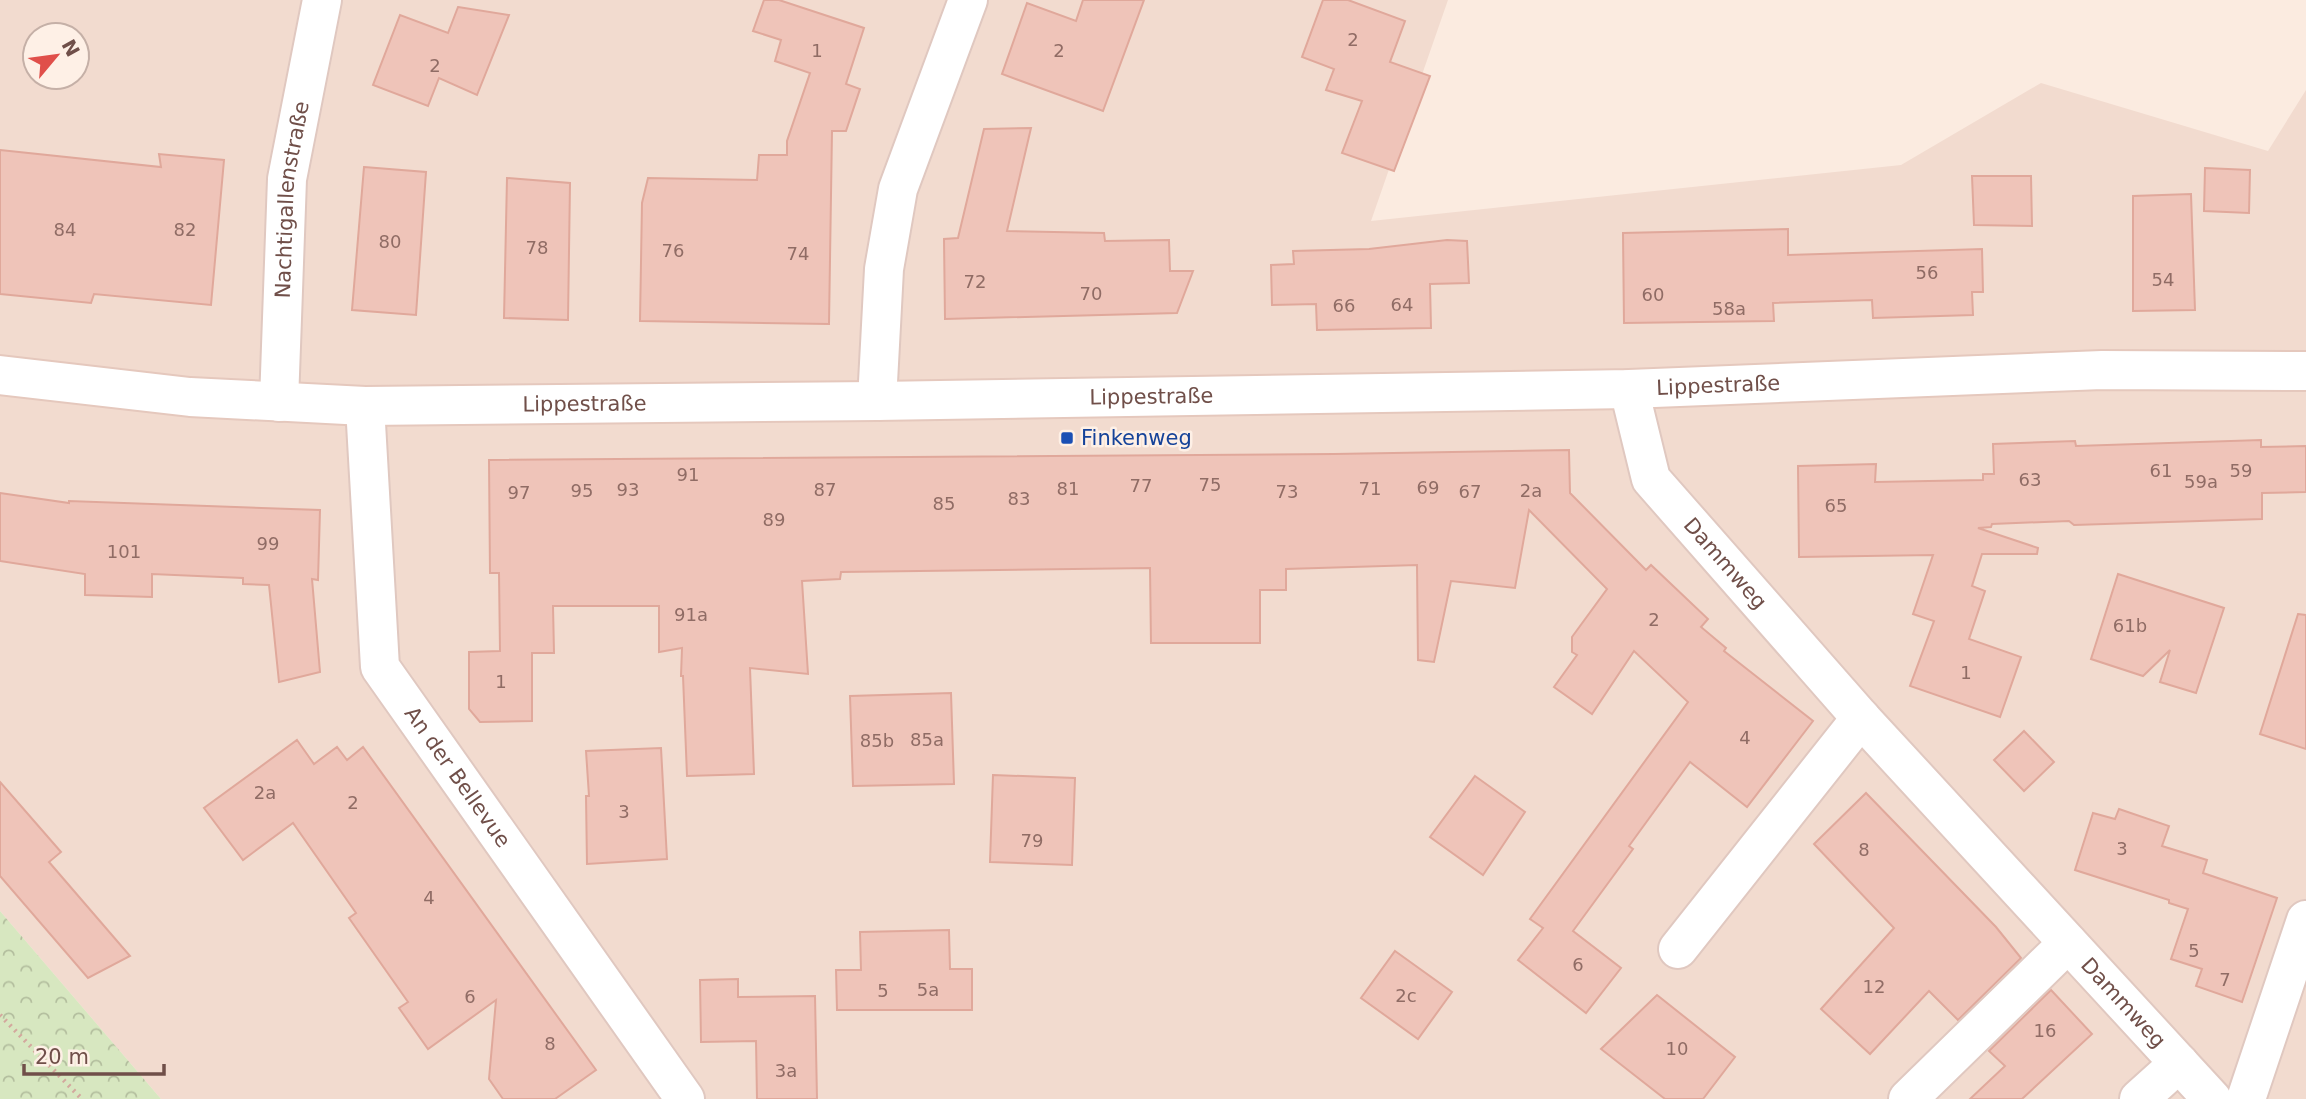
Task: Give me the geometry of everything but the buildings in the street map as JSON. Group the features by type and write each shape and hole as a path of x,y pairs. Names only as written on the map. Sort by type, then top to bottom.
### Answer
{"street":[{"name":"Nachtigallenstraße","path":"279,402 287,179 322,0"},
{"path":"877,401 884,269 898,189 968,0"},
{"name":"Lippestraße","path":"0,375 190,397 365,406 1629,389 2102,370 2306,371"},
{"name":"Dammweg","path":"1629,389 1651,479 1861,718 2212,1099"},
{"name":"An der Bellevue","path":"365,406 380,667 685,1099"},
{"path":"1678,949 1861,718"},
{"path":"2246,1099 2306,920"},
{"name":"Dammweg","path":"1908,1099 2068,943"},
{"name":"Dammweg","path":"2139,1099 2179,1063"}],"path":[{"path":"0,1015 82,1099"}],"shaded area":[{"path":"0,0 1448,0 1371,221 1901,165 2041,83 2268,151 2306,90 2306,1099 161,1099 0,911"}],"green space":[{"path":"0,911 161,1099 0,1099"}],"place":[{"name":"Finkenweg","path":"1067,438"}]}
